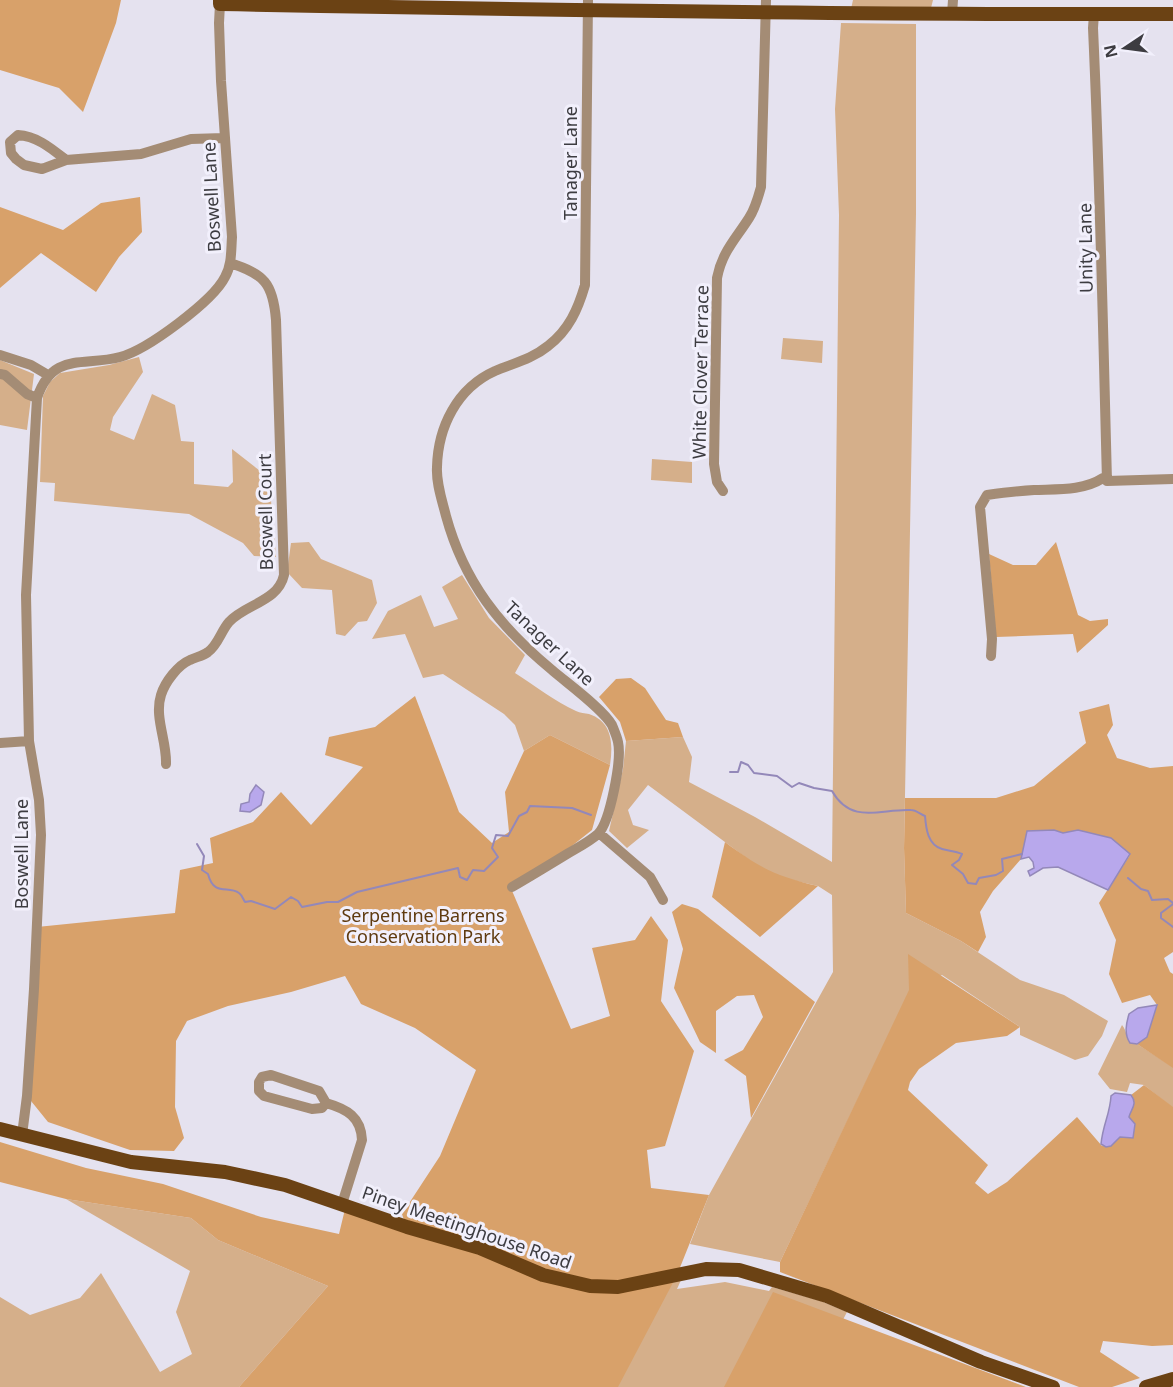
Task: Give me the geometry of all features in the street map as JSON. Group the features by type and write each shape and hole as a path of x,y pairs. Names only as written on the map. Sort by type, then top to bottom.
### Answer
{"main road":[{"path":"220,2 952,7 1094,14 1173,14"},
{"name":"Piney Meetinghouse Road","path":"0,1129 131,1162 225,1172 285,1185 407,1227 480,1248 543,1275 590,1286 618,1287 706,1269 739,1270 827,1296 981,1362 1053,1387"},
{"path":"1146,1387 1173,1379"}],"street":[{"name":"Boswell Lane","path":"22,1135 34,989 41,835 39,800 29,741 26,595 37,398 48,375 65,365 115,358 140,349 206,300 225,278 230,263 232,237 224,138 220,2"},
{"name":"Tanager Lane","path":"587,5 585,285 580,304 563,332 549,346 529,359 493,372 466,391 458,400 440,436 437,469 450,531 462,563 484,601 497,619 532,654 593,705 612,726 619,743 619,761 610,807 599,833"},
{"name":"White Clover Terrace","path":"723,491 717,482 714,464 717,278 724,253 750,217 761,187 765,6"},
{"name":"Unity Lane","path":"1094,14 1101,194 1107,481"},
{"path":"66,160 32,138 18,135 10,142 11,153 16,159 33,168 42,169 66,160 141,154 191,140 224,138"},
{"name":"Boswell Court","path":"166,764 166,750 159,711 162,692 183,664 209,651 229,621 273,593 284,575 274,297 266,282 255,272 230,263"},
{"path":"0,355 12,361 31,365 48,375"},
{"path":"0,374 6,375 27,394 37,398"},
{"path":"991,656 992,639 980,507 987,495 1093,485 1103,478 1107,481 1173,479"},
{"path":"0,743 29,741"},
{"path":"512,887 599,833 650,877 663,900"},
{"path":"326,1103 322,1108 312,1109 264,1096 259,1091 259,1082 262,1077 271,1075 319,1091 326,1103 351,1113 361,1130 362,1140 342,1204"}],"shaded area":[{"path":"853,0 933,0 931,8 851,9"},
{"path":"841,23 916,24 916,214 904,848 906,913 961,941 1020,980 1064,995 1108,1021 1102,1036 1088,1056 1075,1060 1020,1035 1020,1027 942,975 910,990 780,1262 690,1244 709,1195 833,972 832,895 818,886 783,878 756,865 648,785 628,810 633,825 649,830 627,848 609,831 623,769 626,741 683,737 692,757 689,782 832,862 839,215 835,109"},
{"path":"783,338 823,341 822,363 781,359"},
{"path":"139,357 143,372 113,417 110,430 134,440 152,394 175,405 181,441 194,442 194,484 228,487 233,482 232,449 269,478 276,557 254,556 243,543 189,514 54,501 55,483 40,482 43,396 50,382 60,373 109,365"},
{"path":"0,360 34,374 27,430 0,425"},
{"path":"652,459 692,462 692,483 651,480"},
{"path":"309,542 321,559 372,580 377,603 367,621 358,622 345,636 336,634 332,590 302,588 287,572 291,543"},
{"path":"462,575 489,618 525,655 515,673 561,703 597,718 607,728 611,742 610,765 550,735 524,751 515,725 504,714 443,674 423,678 405,634 372,639 388,611 421,595 434,627 458,619 442,587"},
{"path":"256,785 264,792 261,805 250,812 240,811 241,804 249,802 250,794"},
{"path":"1054,830 1063,833 1078,830 1111,838 1130,854 1108,890 1058,867 1043,868 1030,876 1028,871 1034,868 1033,862 1029,857 1021,859 1027,831"},
{"path":"1157,1005 1147,1037 1137,1044 1130,1043 1126,1029 1129,1014 1138,1008"},
{"path":"1122,1025 1130,1043 1137,1044 1173,1067 1173,1108 1144,1085 1130,1083 1127,1092 1110,1089 1098,1074"},
{"path":"1115,1093 1131,1095 1133,1098 1134,1104 1129,1117 1135,1124 1133,1138 1120,1137 1111,1146 1106,1147 1101,1144 1102,1137 1111,1096"},
{"path":"66,1199 191,1218 218,1240 328,1286 239,1387 0,1387 0,1297 30,1315 80,1298 101,1273 160,1372 192,1354 176,1312 190,1271"},
{"path":"681,1280 677,1289 725,1282 769,1291 772,1287 821,1301 847,1312 808,1387 284,1387"}],"green space":[{"path":"0,0 121,0 116,23 83,112 59,88 0,70"},
{"path":"140,197 142,232 119,257 96,292 41,253 0,288 0,207 63,230 101,203"},
{"path":"1056,542 1078,615 1090,621 1108,619 1108,625 1077,653 1073,634 996,637 989,554 1013,565 1036,565"},
{"path":"631,678 645,688 666,720 678,723 683,737 626,741 620,722 599,697 616,679"},
{"name":"Serpentine Barrens Conservation Park","path":"415,696 459,812 492,843 509,832 505,792 524,751 550,735 610,765 592,830 568,849 510,886 571,1029 610,1016 592,948 635,940 651,916 668,940 661,1001 694,1051 665,1146 647,1150 651,1188 709,1195 677,1275 618,1387 239,1387 328,1286 218,1240 191,1218 66,1199 0,1182 0,1142 86,1168 163,1184 261,1217 339,1234 346,1205 406,1226 402,1214 440,1156 476,1070 415,1028 361,1004 345,976 291,992 228,1006 187,1021 176,1041 175,1107 184,1138 174,1151 130,1150 48,1122 27,1096 37,927 175,913 180,870 213,863 210,838 253,822 281,792 311,825 363,767 325,755 329,737 375,727"},
{"path":"1109,704 1113,725 1107,735 1117,758 1150,768 1173,766 1173,952 1164,958 1173,974 1173,1068 1137,1044 1147,1037 1157,1005 1150,995 1122,1003 1109,974 1116,940 1099,903 1130,855 1075,831 1063,834 1054,830 1027,831 1021,859 993,891 980,912 986,937 978,952 906,913 905,798 996,798 1034,786 1086,743 1079,712"},
{"path":"725,842 768,870 790,879 818,886 760,937 712,897"},
{"path":"682,904 698,909 815,1002 751,1118 746,1076 724,1060 743,1050 763,1017 754,995 737,996 716,1011 716,1053 700,1042 674,988 683,949 672,912"},
{"path":"908,954 1020,1027 1007,1036 956,1043 919,1069 910,1082 908,1090 988,1165 975,1183 988,1194 1007,1182 1077,1117 1102,1146 1120,1137 1132,1138 1135,1124 1129,1117 1134,1099 1131,1095 1144,1085 1173,1107 1173,1345 1152,1346 1103,1341 1100,1352 1140,1378 1112,1387 1079,1387 780,1272 780,1262 909,990"},
{"path":"773,1292 1026,1387 724,1387"}],"waterway":[{"path":"730,772 738,772 741,762 748,765 754,773 777,776 792,787 799,783 832,791 840,802 858,812 916,811 925,816 927,831 937,847 962,854 959,860 952,865 963,874 968,883 976,884 979,878 996,875 1003,871 1002,859 1022,854"},
{"path":"197,844 204,856 202,870 208,874 214,886 239,893 245,902 251,901 275,909 291,897 302,907 338,902 357,892 458,868 460,877 467,880 473,870 484,871 498,857 492,848 496,835 508,836 519,816 527,812 530,806 572,808 591,815"},
{"path":"1128,878 1141,889 1148,891 1152,900 1168,899 1173,903"},
{"path":"1173,904 1161,913 1161,918 1173,927"}]}
